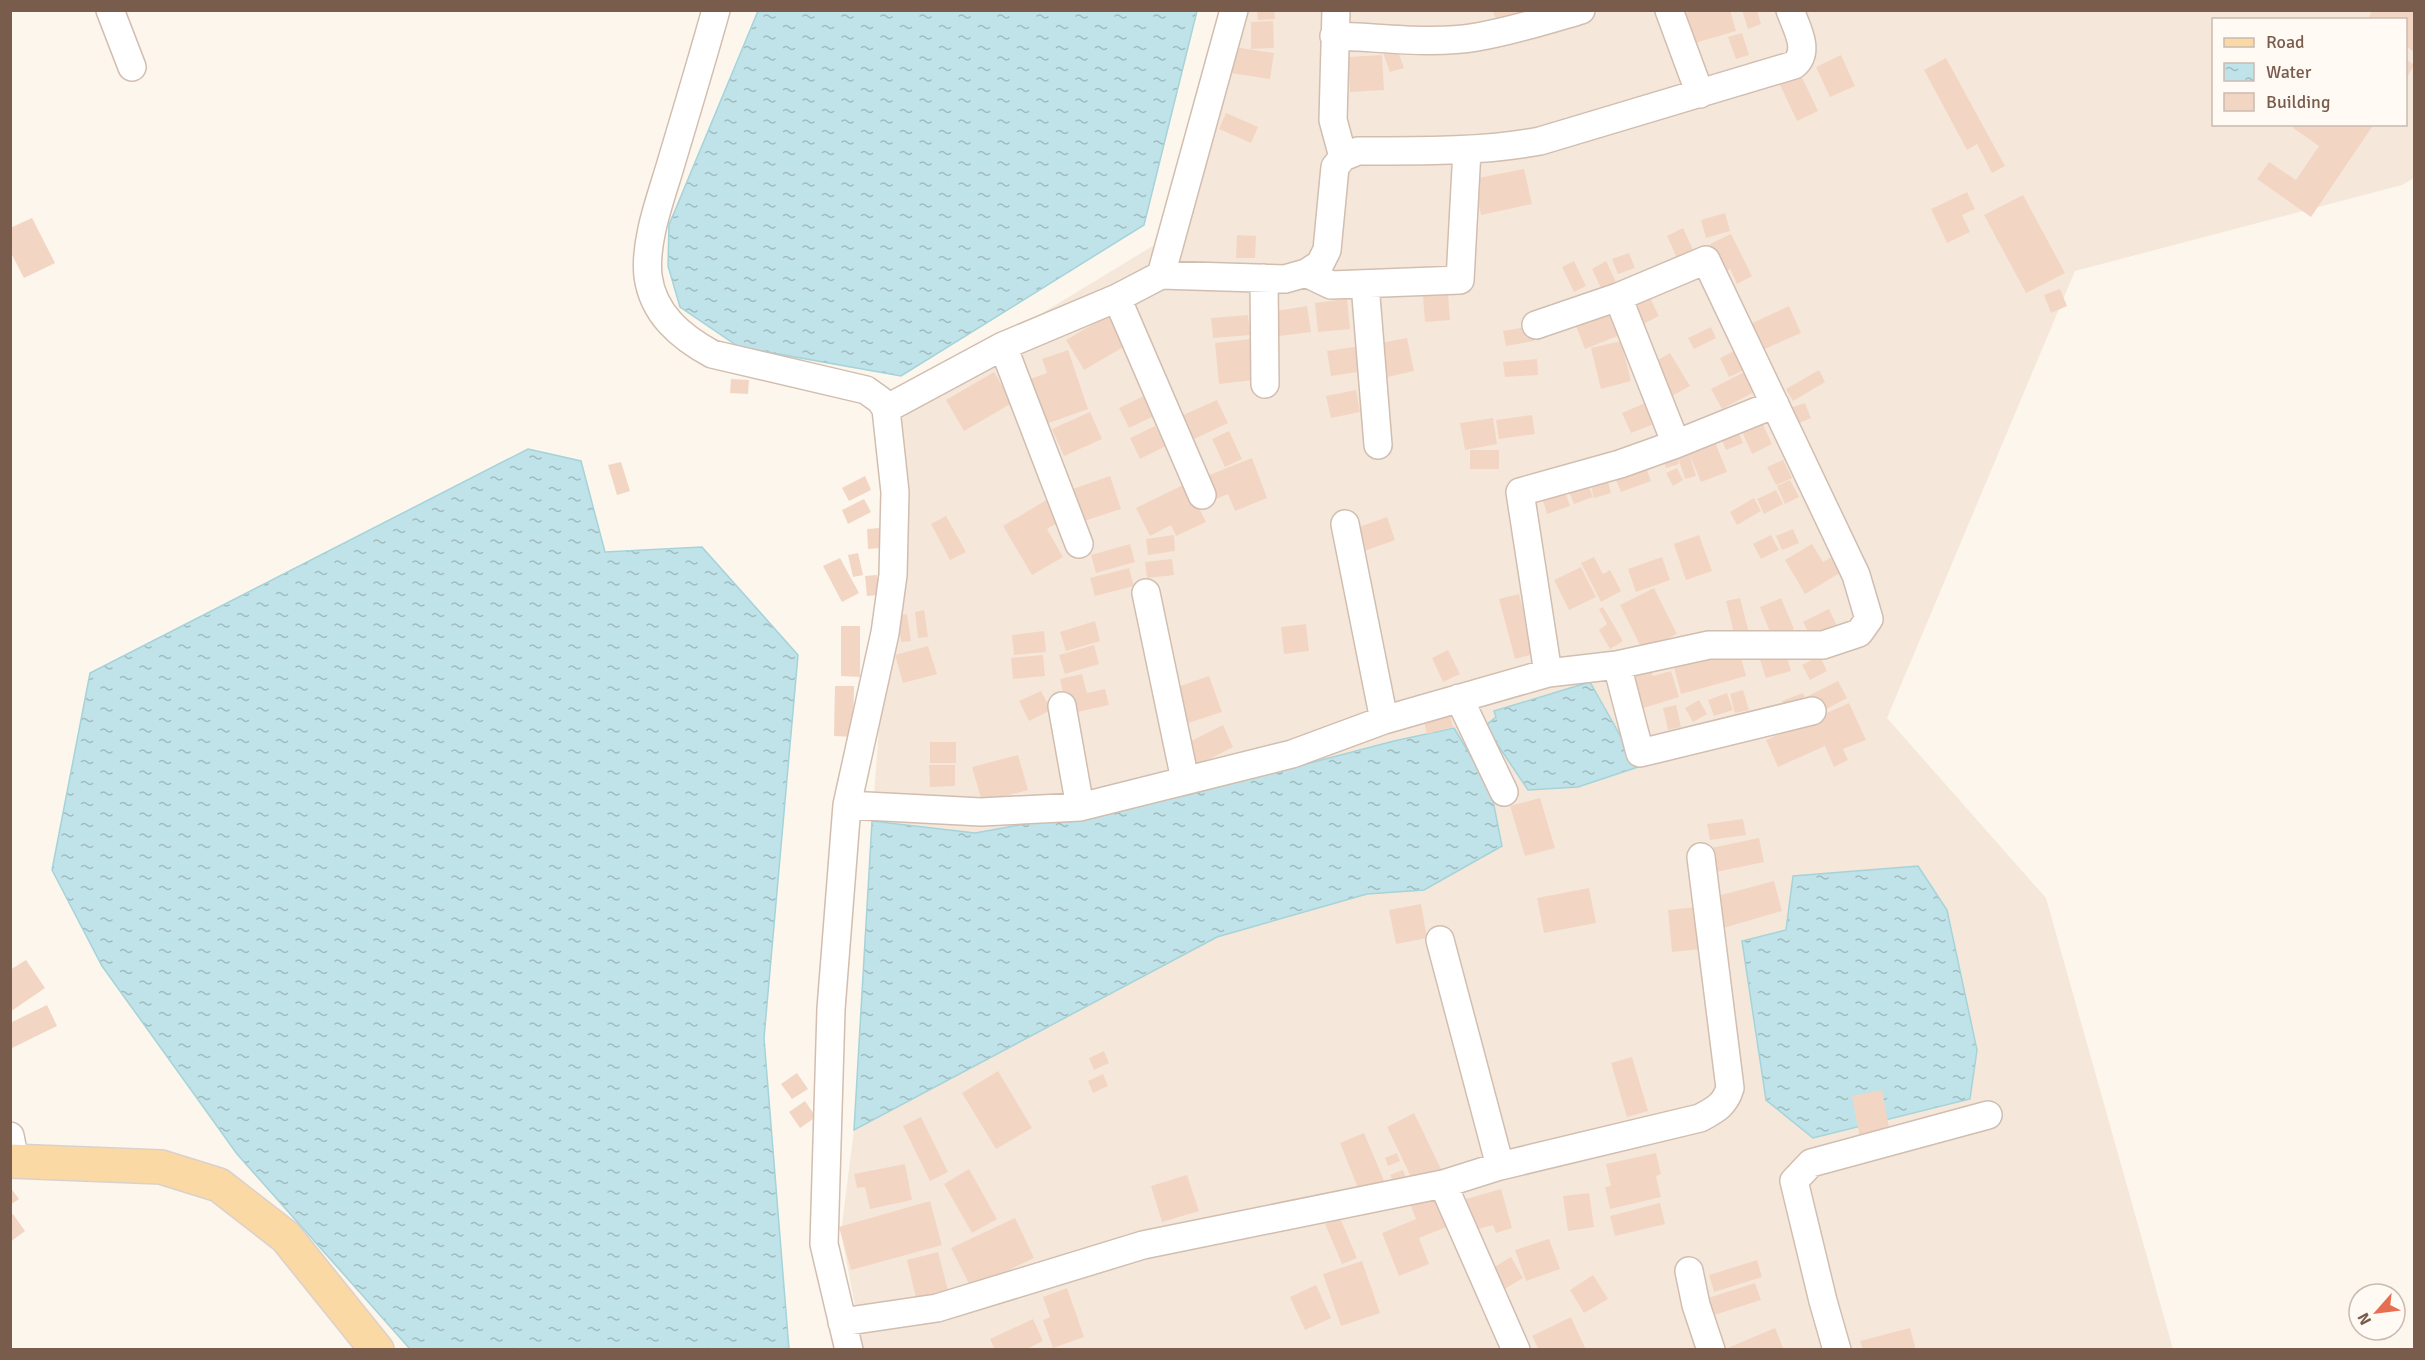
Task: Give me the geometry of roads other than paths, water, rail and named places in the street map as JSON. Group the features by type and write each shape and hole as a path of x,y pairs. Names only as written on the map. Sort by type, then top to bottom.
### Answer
{"main road":[{"path":"12,1153 161,1167 219,1185 286,1237 377,1350"}],"street":[{"path":"110,10 132,67"},
{"path":"716,10 651,230 648,276 658,306 670,325 691,342 712,354 866,390 880,400 886,409 895,492 893,575 885,633 847,805 831,1009 824,1244 849,1350"},
{"path":"1161,275 1234,10"},
{"path":"1343,157 1333,120 1335,23 1433,39 1476,37 1524,27 1581,10"},
{"path":"1669,10 1700,94"},
{"path":"886,409 1003,346 1117,298 1161,275 1285,279 1306,273 1320,264 1327,250 1335,167 1343,157 1358,151 1467,150 1540,141 1794,65 1799,61 1803,50 1790,10"},
{"path":"1306,273 1331,285 1460,280 1467,150"},
{"path":"847,805 981,812 1080,807 1292,754 1384,720 1548,673 1617,665 1709,645 1823,645 1859,633 1869,619 1856,575 1706,260 1618,297 1536,325"},
{"path":"1264,278 1264,384"},
{"path":"1365,284 1378,445"},
{"path":"1618,297 1676,444"},
{"path":"1117,298 1203,495"},
{"path":"1003,346 1079,544"},
{"path":"1548,673 1520,492 1620,465 1775,404"},
{"path":"1345,524 1384,720"},
{"path":"1146,592 1185,780"},
{"path":"1617,665 1640,753 1812,711"},
{"path":"1459,698 1504,792"},
{"path":"1062,706 1080,807"},
{"path":"842,1322 937,1308 1143,1245 1443,1184 1500,1166 1700,1118 1719,1108 1727,1099 1730,1088 1701,857"},
{"path":"1440,940 1500,1166"},
{"path":"1837,1350 1822,1301 1794,1181 1811,1163 1988,1115"},
{"path":"1443,1184 1516,1350"},
{"path":"1689,1271 1696,1305 1711,1350"}],"water":[{"path":"758,11 1197,11 1144,225 901,376 739,347 680,307 668,266 669,225"},
{"path":"528,449 581,461 605,552 702,547 798,655 764,1038 789,1349 410,1349 237,1154 102,966 52,870 90,673"},
{"path":"1590,682 1638,767 1578,787 1528,790 1485,726 1496,717 1494,711"},
{"path":"1454,728 1491,790 1502,846 1424,890 1367,894 1217,937 854,1130 872,821 975,833 1188,795 1394,741"},
{"path":"1918,866 1947,910 1977,1050 1970,1099 1813,1138 1766,1100 1742,941 1786,930 1793,876"}]}
